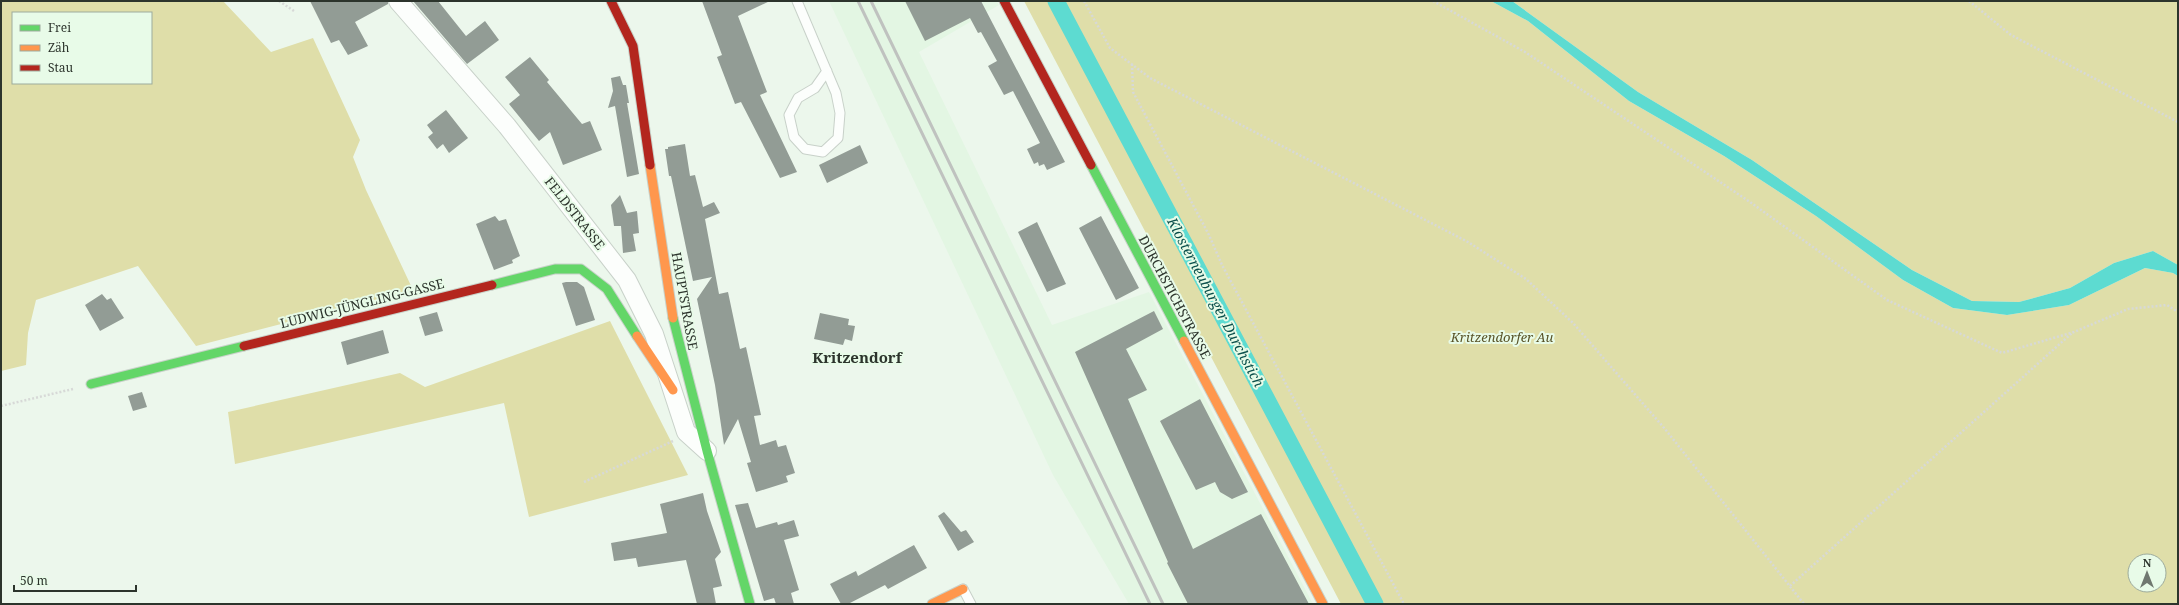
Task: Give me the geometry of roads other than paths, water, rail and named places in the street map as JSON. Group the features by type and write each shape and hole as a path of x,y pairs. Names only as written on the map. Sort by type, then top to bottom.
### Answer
{"street":[{"name":"FELDSTRASSE","path":"398,1 506,126 627,280 654,334 686,432 706,451"},
{"name":"HAUPTSTRASSE","path":"611,1 633,46 673,321 706,451 750,604"},
{"name":"DURCHSTICHSTRASSE","path":"1004,1 1323,604"},
{"name":"LUDWIG-JÜNGLING-GASSE","path":"91,384 555,269 581,269 607,289 673,390"},
{"path":"932,604 963,589"}],"lane":[{"path":"797,1 836,93 840,113 838,138 823,152 805,149 794,137 789,115 798,98 815,88 826,71"},
{"path":"963,589 971,604"}],"water":[{"path":"1491,1 1512,1 1638,92 1752,160 1912,270 1972,301 2019,302 2070,288 2114,263 2153,251 2178,265 2178,276 2173,273 2145,268 2069,305 2007,315 1953,308 1903,280 1816,216 1724,156 1629,101 1528,21"}],"waterway":[{"name":"Klosterneuburger Durchstich","path":"1056,1 1375,604"}],"railway":[{"path":"858,1 1150,604"},
{"path":"871,1 1163,604"}],"district":[{"name":"Kritzendorf","path":"857,357"}],"park label":[{"name":"Kritzendorfer Au","path":"1502,337"}]}
